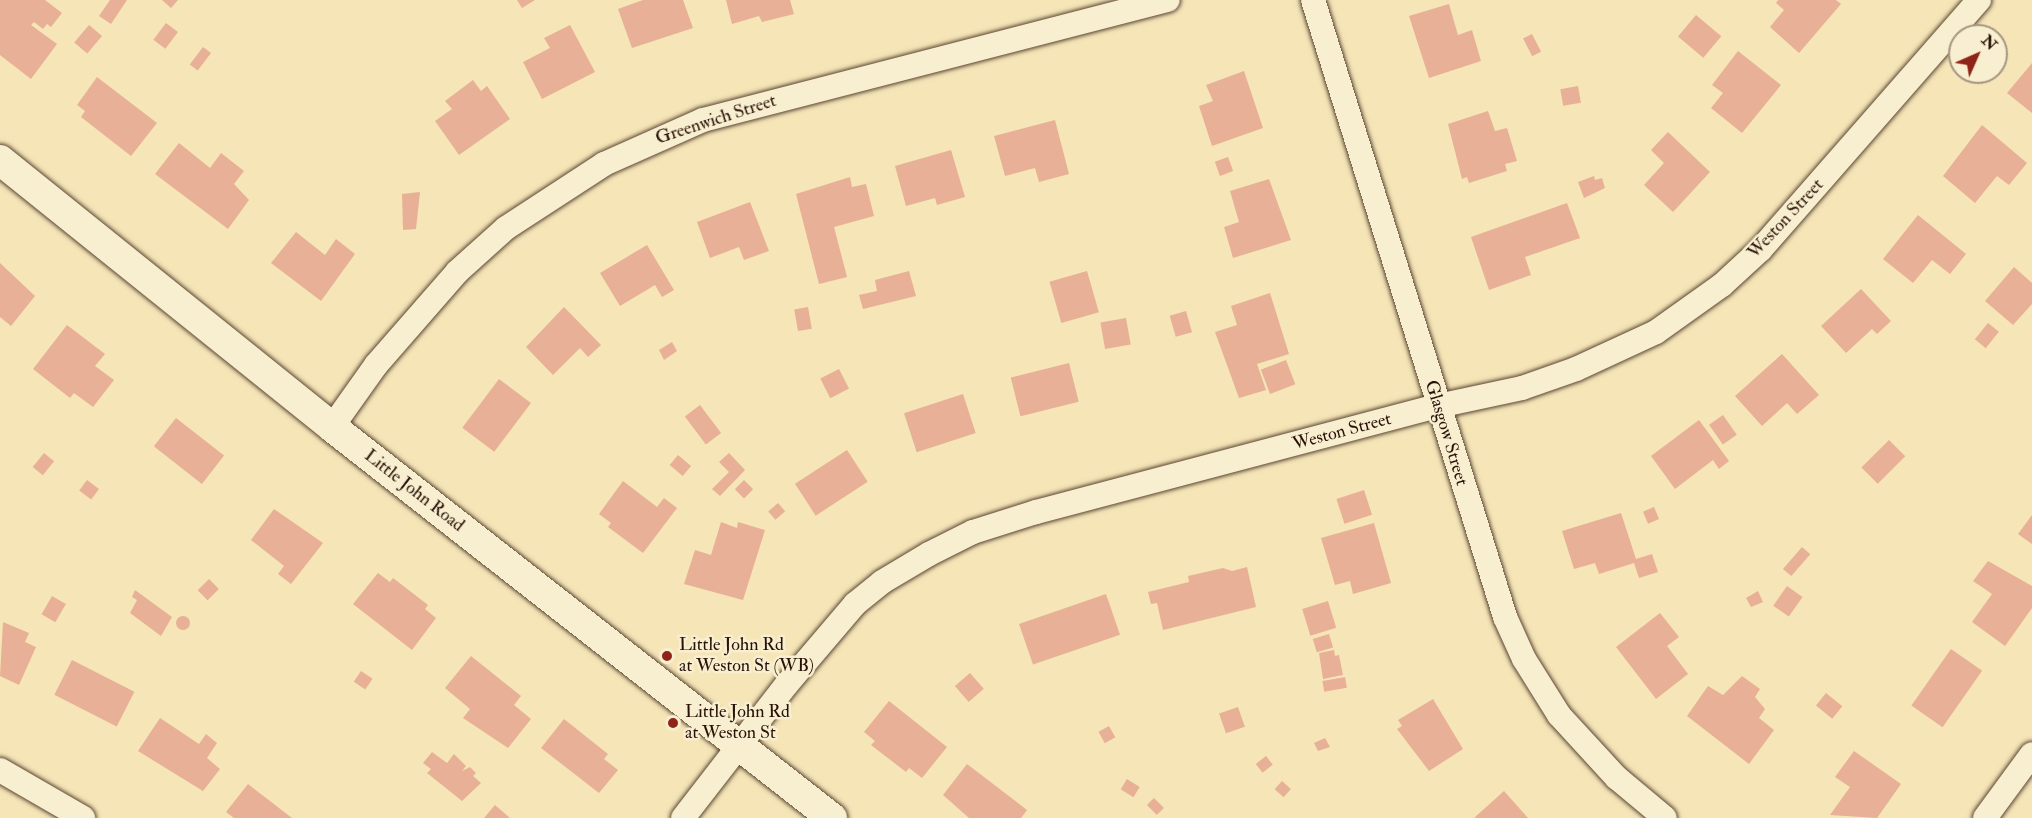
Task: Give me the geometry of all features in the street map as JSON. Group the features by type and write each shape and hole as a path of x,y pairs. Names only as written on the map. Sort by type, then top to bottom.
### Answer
{"street":[{"name":"Greenwich Street","path":"332,427 395,340 457,272 506,228 604,164 704,120 1168,0"},
{"name":"Glasgow Street","path":"1313,0 1487,570 1524,659 1558,715 1584,743 1665,818"},
{"name":"Weston Street","path":"683,818 855,604 882,582 938,549 973,532 1036,512 1438,406 1522,388 1576,369 1656,332 1690,310 1761,249 1979,0"},
{"name":"Little John Road","path":"0,160 332,427 832,818"},
{"path":"1985,818 2032,754"},
{"path":"0,770 83,818"}],"building":[{"path":"0,0 45,0 62,13 51,27 47,24 43,29 34,22 31,25 57,44 31,79 0,55"},
{"path":"110,0 127,0 111,24 99,16"},
{"path":"162,0 178,0 171,8"},
{"path":"517,0 535,0 522,8"},
{"path":"643,0 683,0 693,28 632,48 618,9"},
{"path":"726,0 790,0 794,14 762,22 759,16 732,24"},
{"path":"1778,0 1836,0 1841,4 1799,53 1770,27 1784,10 1776,3"},
{"path":"1449,4 1458,35 1472,30 1481,61 1429,78 1409,16"},
{"path":"1696,15 1721,36 1703,58 1678,36"},
{"path":"166,23 178,32 165,49 153,40"},
{"path":"89,25 102,36 87,54 74,43"},
{"path":"570,25 595,72 542,99 523,62 550,48 544,38"},
{"path":"1532,34 1541,52 1532,56 1523,39"},
{"path":"203,47 211,53 198,71 190,65"},
{"path":"1738,51 1781,85 1742,133 1711,108 1723,93 1712,85"},
{"path":"2032,63 2032,113 2007,93"},
{"path":"1244,71 1263,128 1212,146 1199,106 1213,101 1206,85"},
{"path":"97,77 157,123 131,156 81,117 85,111 77,105"},
{"path":"473,80 481,91 487,86 510,119 459,155 435,121 452,109 445,101"},
{"path":"1578,86 1581,103 1563,106 1560,89"},
{"path":"1488,111 1495,131 1507,128 1517,161 1505,164 1507,171 1469,183 1467,177 1462,179 1448,124"},
{"path":"1055,120 1069,174 1039,182 1035,168 1005,176 994,136"},
{"path":"1982,125 2027,163 2009,185 1997,176 1975,203 1943,176"},
{"path":"1668,132 1710,172 1673,212 1644,185 1664,163 1651,150"},
{"path":"179,143 210,168 221,153 244,171 234,184 249,200 228,229 155,174"},
{"path":"951,150 965,197 937,205 935,198 906,206 895,166"},
{"path":"1228,157 1233,171 1220,176 1215,162"},
{"path":"1594,176 1595,180 1602,178 1605,188 1584,198 1578,182"},
{"path":"850,177 852,187 866,184 874,216 834,227 847,277 819,284 796,194"},
{"path":"1269,179 1291,240 1233,258 1224,227 1239,222 1230,191"},
{"path":"420,192 416,229 403,230 402,194"},
{"path":"750,202 769,251 744,260 739,247 710,258 697,222"},
{"path":"1567,203 1580,238 1525,257 1531,275 1489,290 1471,237"},
{"path":"1918,215 1966,254 1950,274 1932,260 1913,283 1883,259"},
{"path":"296,232 325,255 336,239 355,254 321,301 271,263"},
{"path":"647,245 674,290 662,297 655,285 620,306 600,273"},
{"path":"0,263 35,296 11,326 0,317"},
{"path":"2014,267 2032,283 2032,304 2013,325 1985,301"},
{"path":"909,271 916,296 863,309 859,295 877,291 875,280"},
{"path":"1087,271 1099,312 1061,323 1050,282"},
{"path":"1861,289 1891,321 1877,334 1872,329 1846,353 1821,326"},
{"path":"1270,293 1289,354 1257,364 1266,390 1239,398 1215,332 1237,325 1231,306"},
{"path":"564,307 601,345 588,357 580,348 553,375 526,347"},
{"path":"808,307 812,329 798,331 794,309"},
{"path":"1186,311 1192,332 1176,337 1170,316"},
{"path":"1126,318 1131,345 1105,349 1100,323"},
{"path":"1988,323 1999,332 1986,348 1975,339"},
{"path":"67,325 105,354 95,366 114,380 93,407 74,393 70,398 33,369"},
{"path":"672,342 677,351 664,360 659,350"},
{"path":"1782,354 1819,395 1797,414 1787,403 1762,426 1735,396"},
{"path":"1286,360 1295,384 1270,394 1261,370"},
{"path":"1069,363 1079,402 1020,416 1011,378"},
{"path":"839,369 849,389 830,398 820,379"},
{"path":"499,379 531,403 494,452 462,428"},
{"path":"963,394 976,433 917,452 904,413"},
{"path":"700,405 721,433 706,444 685,416"},
{"path":"1723,415 1737,435 1723,444 1709,425"},
{"path":"176,418 224,456 202,484 154,446"},
{"path":"1699,420 1729,461 1719,469 1713,460 1675,489 1651,456"},
{"path":"1889,440 1905,456 1878,484 1861,468"},
{"path":"847,450 868,482 816,516 795,484"},
{"path":"44,453 54,461 43,475 33,467"},
{"path":"729,453 745,470 720,496 712,489 729,472 719,462"},
{"path":"678,455 691,466 683,476 670,465"},
{"path":"87,480 99,489 91,499 79,490"},
{"path":"744,480 753,489 744,498 735,489"},
{"path":"623,481 657,507 664,498 677,508 643,553 608,527 611,523 599,514"},
{"path":"1364,490 1372,515 1344,524 1336,499"},
{"path":"778,503 785,511 775,520 768,512"},
{"path":"1654,507 1659,519 1648,524 1643,512"},
{"path":"274,509 323,543 291,584 278,574 284,566 251,540"},
{"path":"1621,513 1636,559 1652,554 1658,572 1639,578 1634,563 1599,574 1595,563 1574,569 1562,531"},
{"path":"2032,515 2032,544 2018,534"},
{"path":"721,522 737,528 738,522 765,530 743,600 684,584 695,550 711,555"},
{"path":"1374,523 1391,583 1353,594 1350,581 1335,585 1321,538"},
{"path":"1802,547 1810,554 1791,576 1783,569"},
{"path":"1988,561 2032,586 2032,608 2005,646 1972,622 1992,594 1973,581"},
{"path":"1247,567 1256,607 1163,630 1157,603 1151,604 1148,592 1189,582 1188,576 1223,568 1232,571"},
{"path":"378,573 390,582 393,578 428,605 425,609 436,618 412,650 353,604"},
{"path":"209,579 219,589 208,600 198,590"},
{"path":"1787,586 1803,597 1789,617 1773,606"},
{"path":"135,590 172,617 161,636 130,613 137,600 132,597"},
{"path":"1758,591 1763,602 1751,607 1746,598"},
{"path":"1106,594 1120,635 1033,665 1019,624"},
{"path":"52,596 66,604 55,622 42,614"},
{"path":"1328,601 1336,628 1310,636 1302,609"},
{"path":"1660,613 1679,637 1667,646 1688,674 1656,699 1616,647"},
{"path":"183,616 188,618 190,623 188,628 183,630 178,628 176,623 178,618"},
{"path":"3,622 29,633 25,642 36,647 19,685 0,676"},
{"path":"1329,634 1333,647 1317,652 1313,639"},
{"path":"1951,649 1982,671 1943,727 1911,706"},
{"path":"1334,650 1335,656 1339,655 1343,675 1323,679 1319,653"},
{"path":"471,656 521,696 514,705 531,719 508,748 463,718 470,709 445,688"},
{"path":"72,660 134,692 117,727 54,695"},
{"path":"361,671 373,679 365,690 354,682"},
{"path":"970,673 984,689 969,702 955,686"},
{"path":"1742,676 1760,689 1755,697 1765,709 1759,718 1774,730 1749,764 1687,716 1708,686 1723,695"},
{"path":"1345,677 1347,688 1324,692 1322,681"},
{"path":"1826,693 1842,706 1832,719 1816,705"},
{"path":"1433,699 1463,749 1429,771 1397,729 1402,726 1398,720"},
{"path":"889,701 947,747 922,778 909,768 906,772 871,745 875,741 864,732"},
{"path":"1238,707 1245,727 1226,733 1219,714"},
{"path":"160,718 199,744 206,734 217,743 207,758 220,769 203,791 138,751"},
{"path":"564,719 608,754 604,759 618,770 599,793 541,748"},
{"path":"1109,726 1115,737 1105,743 1099,732"},
{"path":"1325,738 1330,747 1318,751 1314,743"},
{"path":"1854,751 1901,784 1877,818 1830,815 1850,787 1835,777"},
{"path":"432,752 447,763 454,754 466,766 462,771 470,767 476,773 473,776 481,783 462,801 427,773 431,769 423,763"},
{"path":"1266,756 1273,765 1263,773 1256,764"},
{"path":"967,764 1027,810 1021,818 969,818 943,795"},
{"path":"1127,779 1140,787 1133,797 1121,789"},
{"path":"1282,781 1291,789 1284,797 1275,789"},
{"path":"248,784 292,818 234,818 226,812"},
{"path":"1504,791 1528,818 1474,818"},
{"path":"1154,798 1164,808 1157,815 1147,805"},
{"path":"495,805 510,818 484,818"}],"place":[{"name":"Little John Rd at Weston St (WB)","path":"667,656"},
{"name":"Little John Rd at Weston St","path":"673,723"}]}
